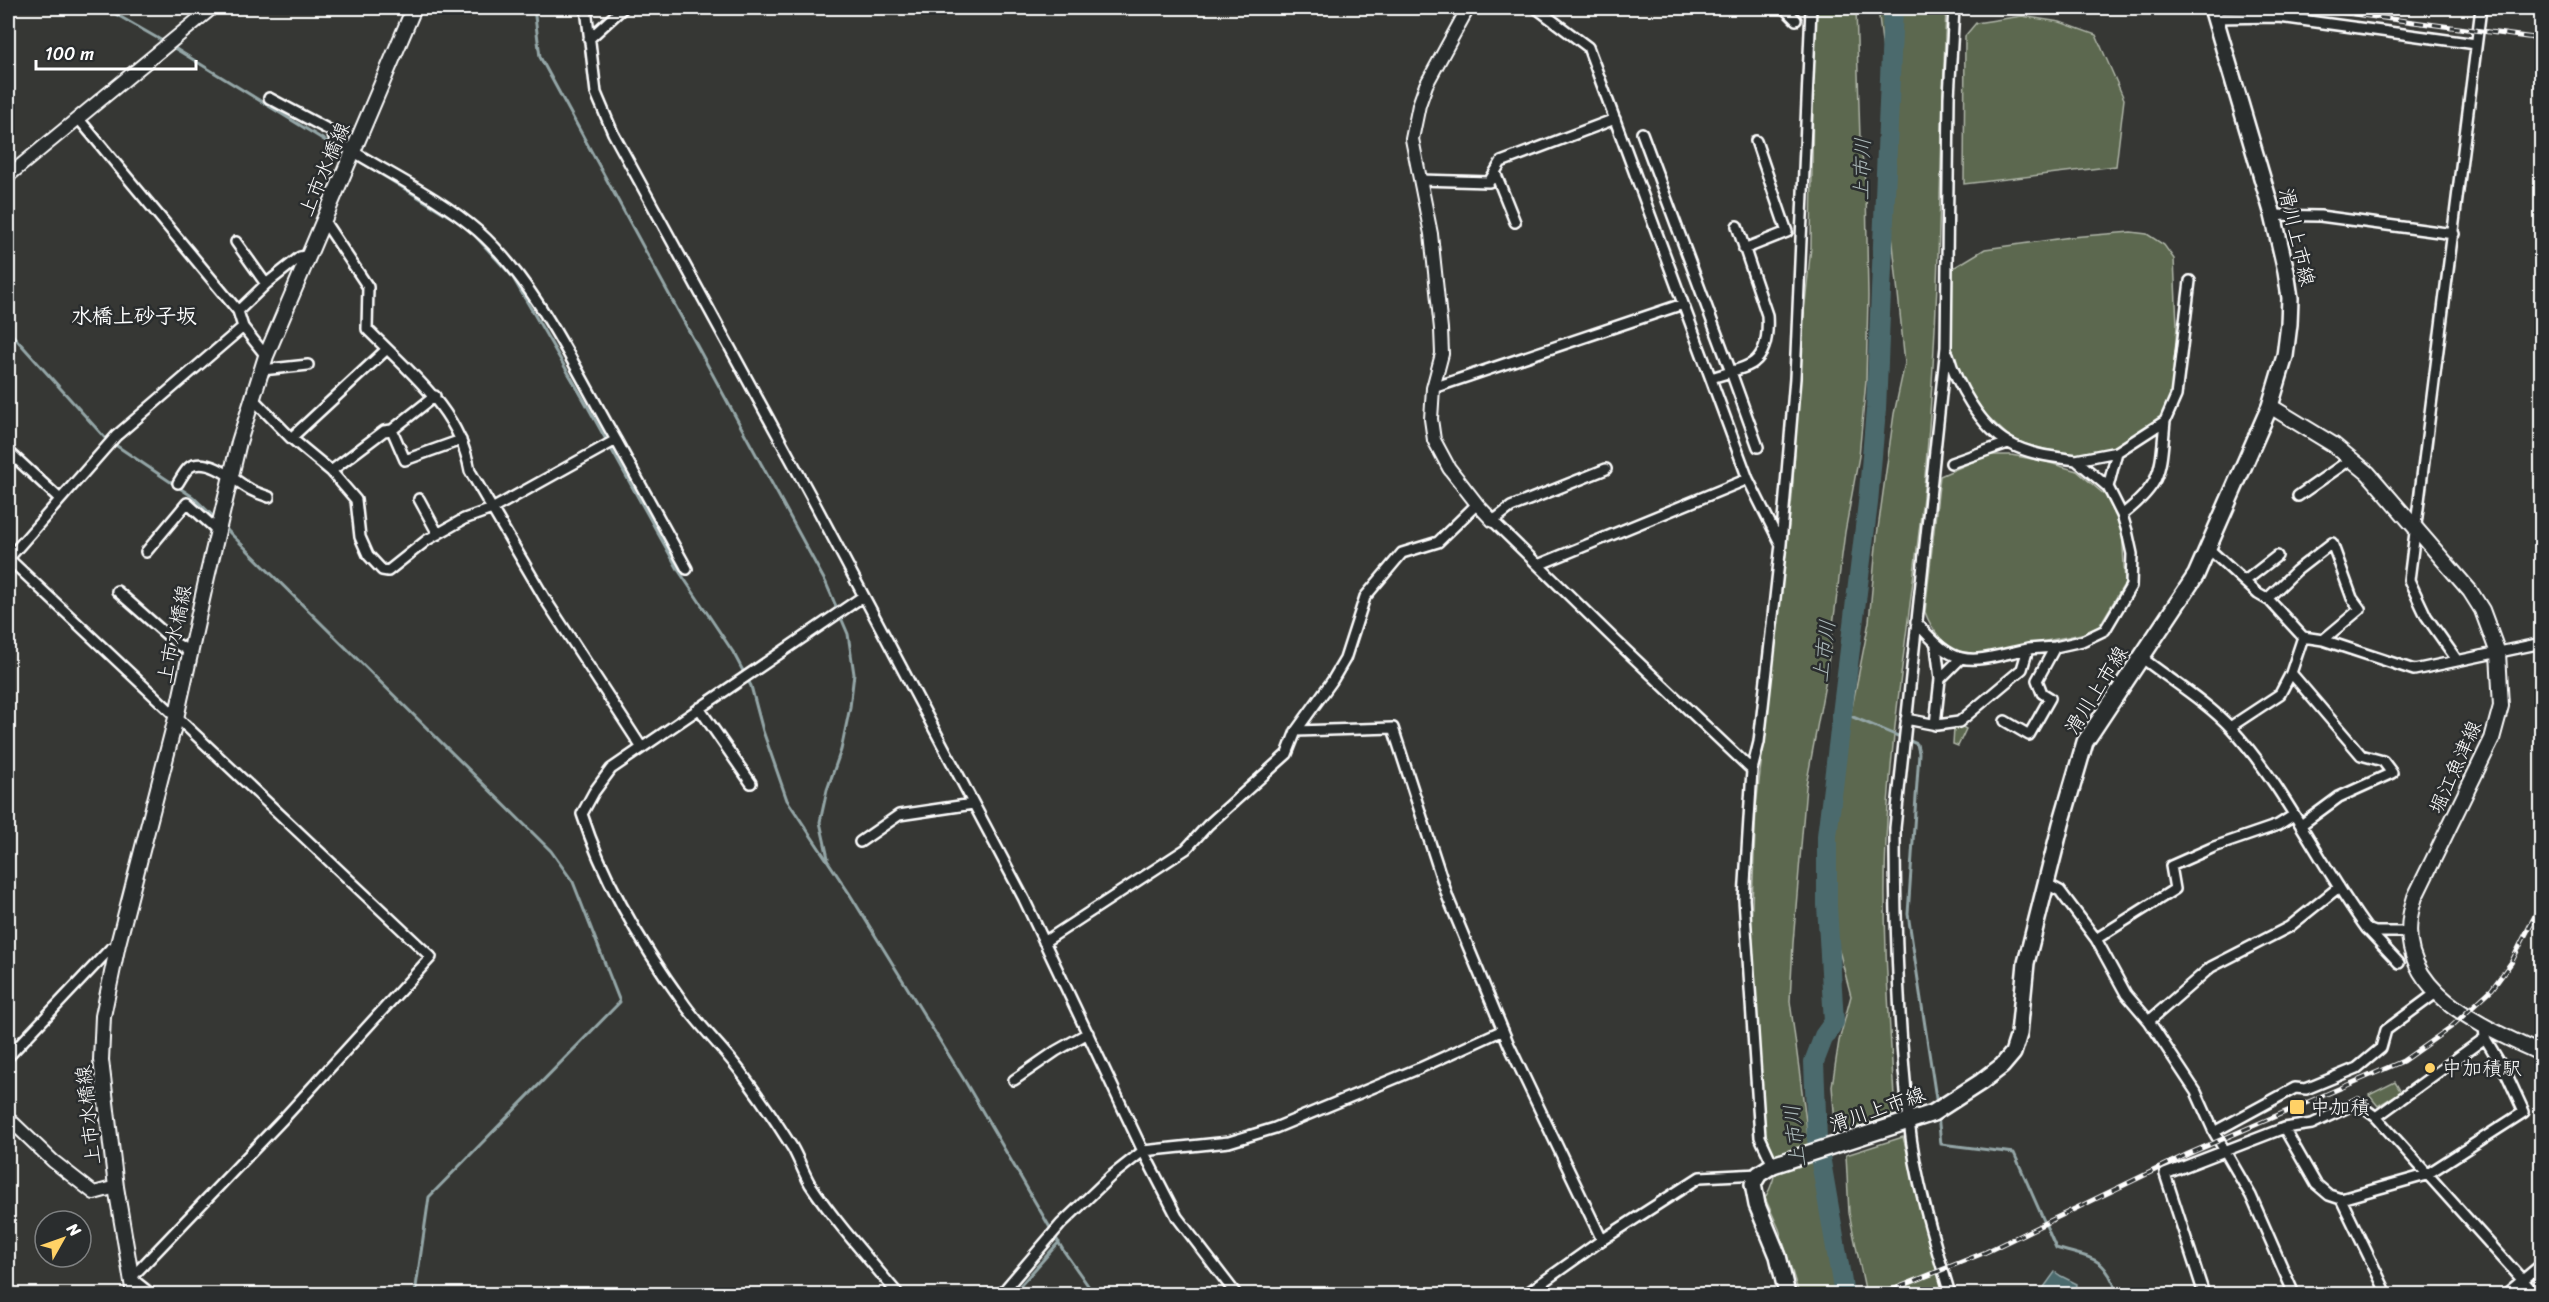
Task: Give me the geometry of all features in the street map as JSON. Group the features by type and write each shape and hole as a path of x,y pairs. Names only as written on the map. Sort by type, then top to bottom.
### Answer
{"main road":[{"name":"上市水橋線","path":"134,1294 116,1187 101,1060 103,1016 118,944 176,718 231,475 266,356 414,8"},
{"name":"滑川上市線","path":"1760,1174 1773,1165 1909,1122 1952,1103 2002,1066 2013,1053 2019,1034 2026,963 2061,824 2085,742 2196,575 2270,406 2285,356 2290,298 2273,215 2213,13"},
{"name":"堀江魚津線","path":"2270,406 2334,445 2368,473 2416,525 2470,591 2482,610 2498,653 2501,706 2492,739 2415,897 2408,917 2407,932"},
{"path":"2407,932 2422,975 2436,993 2484,1032 2541,1054"},
{"path":"1760,1174 1753,1184 1757,1205 1778,1256 1787,1294"}],"street":[{"path":"8,176 212,8"},
{"path":"586,8 596,93 613,134 814,502 973,804 1044,942 1143,1151 1177,1217 1236,1294"},
{"path":"589,39 623,8"},
{"path":"1468,8 1426,85 1412,139 1431,234 1441,329 1442,354 1433,388 1431,419 1434,440 1449,468 1493,521 1752,770"},
{"path":"1536,8 1588,47 1748,479 1781,544"},
{"path":"1784,8 1796,20"},
{"path":"1773,1165 1760,1137 1744,899 1752,770 1759,742 1781,544 1795,378 1811,8"},
{"path":"1950,1294 1929,1225 1909,1122 1895,938 1895,828 1946,347 1949,97 1954,8"},
{"path":"2457,660 2426,616 2409,580 2481,8"},
{"path":"2213,13 2279,17 2476,44"},
{"path":"269,98 331,131 335,140 435,199 478,231 501,255 534,297 687,569"},
{"path":"78,118 238,311 243,327 266,356"},
{"path":"1420,180 1489,182 1500,162 1615,119"},
{"path":"1642,133 1758,447"},
{"path":"1744,249 1787,232 1756,141"},
{"path":"1496,172 1515,222"},
{"path":"2273,215 2320,216 2454,234"},
{"path":"324,221 368,287 367,329 435,396 461,440 470,471 545,599 642,748"},
{"path":"1711,378 1754,362 1763,350 1768,328 1767,315 1737,226"},
{"path":"236,242 266,284"},
{"path":"238,311 266,284 300,257 310,255"},
{"path":"2122,515 2144,498 2154,485 2160,468 2165,421 2176,396 2190,281"},
{"path":"1433,388 1683,304"},
{"path":"151,1294 131,1278 285,1117 431,957 8,559 116,436 243,327"},
{"path":"1946,347 1953,372 1965,397 1989,425 2008,443 2039,455 2076,460 2117,452 2165,421"},
{"path":"291,438 387,349"},
{"path":"262,370 308,365"},
{"path":"331,471 384,431 392,430 435,396"},
{"path":"253,399 291,438 331,471 356,500 360,537 368,555 382,570 388,571 438,534 464,519 492,508 616,441"},
{"path":"392,430 405,460 461,440"},
{"path":"1951,463 2008,443"},
{"path":"8,451 60,500"},
{"path":"2108,487 2117,452"},
{"path":"2298,496 2351,459"},
{"path":"1916,622 1936,646 1954,657 1977,660 2082,641 2105,630 2131,586 2132,554 2122,515 2108,487 2076,460"},
{"path":"178,483 187,469 195,465 231,475 250,490 269,497"},
{"path":"1493,521 1511,507 1606,469"},
{"path":"1538,565 1748,479"},
{"path":"419,499 438,534"},
{"path":"146,552 187,503 218,531"},
{"path":"1044,942 1186,849 1208,825 1287,754 1296,731 1345,658 1365,597 1402,554 1438,542 1477,504"},
{"path":"2267,599 2296,571 2332,543 2352,598 2360,609 2324,640"},
{"path":"2209,549 2267,599 2303,637 2324,640 2414,670 2541,643"},
{"path":"2245,581 2277,556"},
{"path":"117,591 177,644 190,652"},
{"path":"862,597 611,769 594,792 582,814 594,848 631,922 686,1007 743,1075 792,1147 808,1181 821,1199 898,1294"},
{"path":"2230,727 2280,694 2291,673 2303,637"},
{"path":"1935,725 1940,679 1936,646"},
{"path":"2006,721 2029,735 2050,698 2042,693 2037,680 2055,647"},
{"path":"1906,718 1935,725 1959,722 2022,669 2028,649"},
{"path":"2141,657 2230,727 2264,770 2294,814 2367,929 2398,963"},
{"path":"1940,679 1961,658"},
{"path":"2291,673 2361,755 2383,761 2392,772 2339,797 2301,825"},
{"path":"699,708 751,783"},
{"path":"1296,731 1393,728 1448,898 1503,1030 1602,1240"},
{"path":"860,842 899,815 973,804"},
{"path":"2096,939 2175,889 2172,866 2214,847 2278,825 2294,814"},
{"path":"2047,884 2060,891 2096,939 2126,994 2150,1021 2196,1092 2214,1132 2251,1196 2294,1294"},
{"path":"2150,1021 2211,967 2289,927 2339,887"},
{"path":"2367,929 2375,932 2407,932"},
{"path":"8,1057 118,944"},
{"path":"2214,1132 2295,1088 2306,1089 2357,1068 2381,1048 2386,1030 2436,993"},
{"path":"1001,1294 1061,1224 1110,1177 1143,1151 1229,1142 1275,1128 1420,1068 1503,1030"},
{"path":"2284,1128 2316,1184 2329,1195 2341,1199 2426,1175 2524,1112 2484,1032 2376,1117"},
{"path":"1014,1080 1056,1051 1088,1033"},
{"path":"2204,1294 2164,1174 2284,1128 2312,1124 2357,1103 2376,1117 2535,1294"},
{"path":"8,1118 53,1161 94,1193 116,1187"},
{"path":"1527,1294 1602,1240 1700,1177 1760,1174"},
{"path":"2341,1199 2387,1294"},
{"path":"2506,1294 2541,1264"}],"green space":[{"path":"1814,8 1856,8 1860,139 1866,189 1868,296 1866,381 1859,456 1845,532 1826,679 1806,786 1790,1001 1809,1144 1842,1294 1799,1294 1779,1229 1765,1198 1774,1179 1775,1163 1763,1128 1751,927 1756,807 1792,497 1802,331 1811,247"},
{"path":"1878,8 1946,8 1938,248 1933,367 1924,487 1892,752 1886,841 1886,944 1895,1114 1839,1133 1835,1123 1832,1086 1839,1041 1851,996 1820,891 1840,787 1846,738 1869,622 1877,536 1894,414 1905,363 1892,234 1893,135"},
{"path":"2022,16 2060,22 2096,35 2124,99 2116,166 1964,184 1965,36 1976,23"},
{"path":"2131,232 2147,234 2164,245 2174,259 2177,325 2173,384 2167,409 2153,425 2112,448 2078,455 2014,441 1986,415 1962,380 1951,344 1950,270 1985,249 2071,237"},
{"path":"1988,455 2011,455 2077,471 2106,496 2122,528 2125,583 2097,630 1972,655 1952,648 1940,638 1931,625 1925,612 1940,476"},
{"path":"1961,726 1966,729 1958,746 1953,744 1954,728"},
{"path":"2395,1082 2401,1092 2378,1106 2369,1095"},
{"path":"1903,1137 1945,1294 1866,1294 1849,1213 1846,1155"}],"water":[{"path":"2055,1272 2077,1284 2076,1294 2039,1294"}],"waterway":[{"path":"105,8 166,43"},
{"path":"534,8 540,57 826,583 848,634 854,674 850,707 841,750 827,790 820,822 828,858"},
{"name":"上市川","path":"1844,1294 1817,1139 1814,1062 1824,1036 1834,1022 1827,905 1827,836 1868,503 1876,409 1893,8"},
{"path":"2537,8 2542,23"},
{"path":"171,46 347,154"},
{"path":"356,159 467,227 512,276 679,571 733,652 751,686 763,731 787,800 849,893 966,1083 1063,1250 1094,1294"},
{"path":"8,330 105,438 193,497 216,519"},
{"path":"223,526 551,851 573,882 620,1002 429,1197 415,1294"},
{"path":"1841,712 1917,744 1919,753 1908,914 1937,1105"},
{"path":"1938,1115 1941,1144 2014,1153 2056,1248 2096,1260 2108,1272 2118,1294"},
{"path":"1013,1294 1059,1242"}],"railway":[{"path":"2308,8 2542,39"},
{"path":"1882,1294 1986,1252 2188,1154 2403,1061 2451,1027 2492,989 2511,963 2542,902"}],"place":[{"name":"中加積駅","path":"2430,1068"},
{"name":"中加積","path":"2297,1107"}],"district":[{"name":"水橋上砂子坂","path":"134,316"}]}
